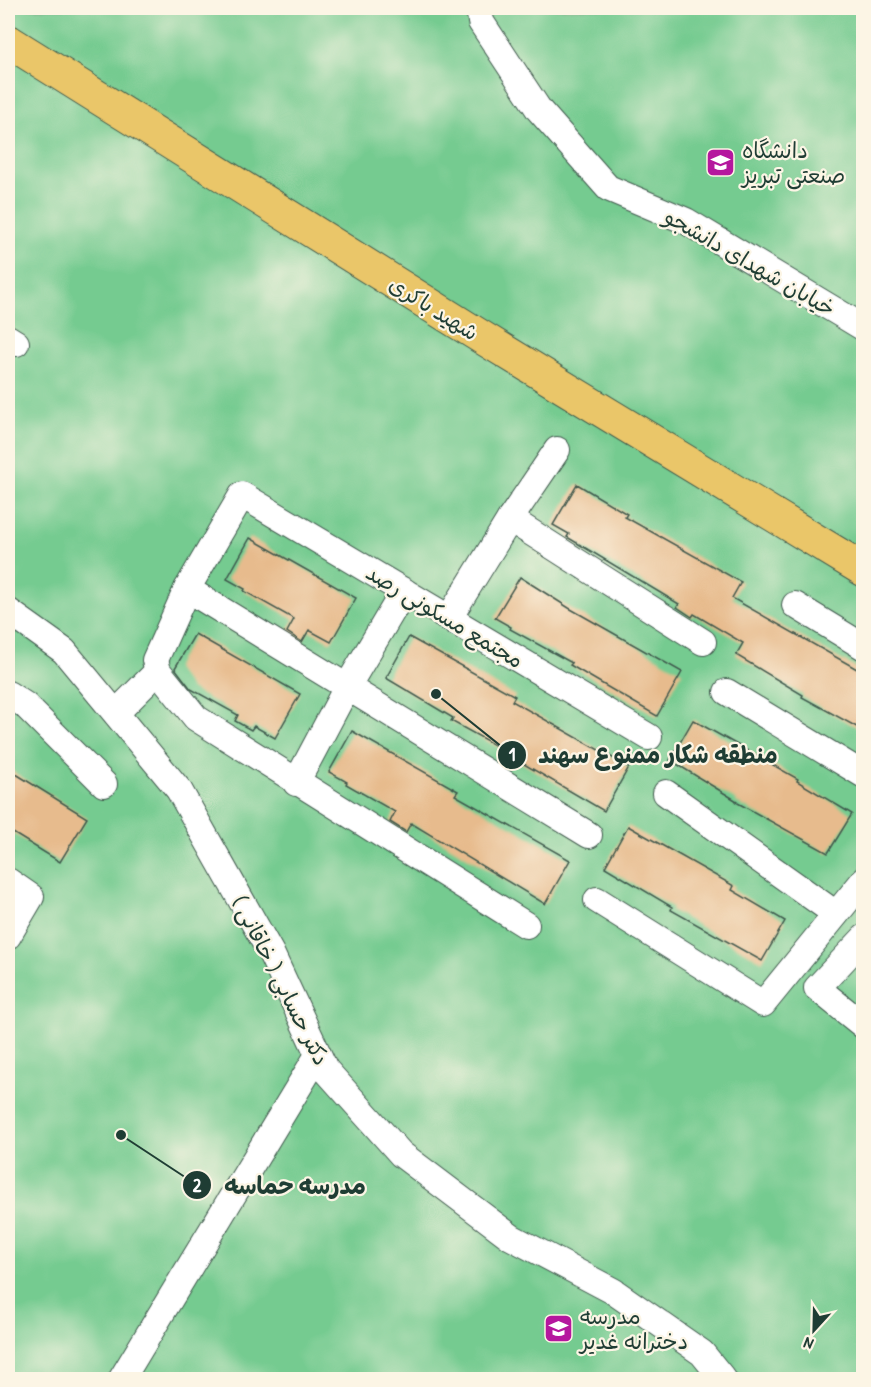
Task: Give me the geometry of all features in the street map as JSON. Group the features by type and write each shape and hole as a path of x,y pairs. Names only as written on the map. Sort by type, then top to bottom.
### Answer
{"main road":[{"name":"شهید باکری","path":"8,41 483,338 864,570"}],"street":[{"name":"خیابان شهدای دانشجو","path":"479,8 481,22 539,110 608,188 686,221 864,328"},
{"path":"449,618 510,519 557,450"},
{"name":"مجتمع مسکونی رصد","path":"187,589 242,495 649,737"},
{"path":"510,519 703,642"},
{"path":"526,925 296,783 196,718 158,671 155,660 187,589 589,835"},
{"path":"296,783 347,687 404,591"},
{"path":"795,605 864,647"},
{"name":"دکتر حسابی ( خاقانی )","path":"8,611 64,651 179,790 271,953 325,1069 401,1154 511,1237 613,1291 702,1353 724,1380"},
{"path":"116,714 158,671"},
{"path":"727,692 864,775"},
{"path":"8,694 25,705 104,784"},
{"path":"666,793 836,914"},
{"path":"597,900 763,1004 864,880"},
{"path":"8,881 31,897 8,936"},
{"path":"864,938 817,988 864,1026"},
{"path":"121,1380 318,1055"}],"green space":[{"path":"8,8 863,8 863,1379 8,1379"}],"building":[{"path":"577,484 627,514 625,517 741,582 732,598 864,673 864,731 802,697 803,695 736,655 743,643 694,614 692,617 677,607 679,604 567,537 569,534 553,525"},
{"path":"250,538 356,598 331,642 309,630 302,642 287,632 294,619 227,579"},
{"path":"520,577 569,608 682,672 657,716 495,618"},
{"path":"195,634 300,694 275,738 254,726 251,730 235,721 238,715 191,689 175,668"},
{"path":"409,637 515,696 512,701 629,767 604,811 517,760 518,758 451,721 453,718 386,678"},
{"path":"693,720 798,779 797,781 852,814 828,853 736,802 670,760"},
{"path":"352,731 458,791 455,795 570,860 545,904 411,823 406,832 390,822 395,812 329,772"},
{"path":"8,769 87,818 60,862 8,830"},
{"path":"628,826 734,886 732,890 785,921 762,961 671,910 672,907 605,867"}],"place":[{"name":"دانشگاه صنعتی تبریز","path":"721,163"},
{"name":"منطقه شکار ممنوع سهند","path":"436,694"},
{"name":"مدرسه حماسه","path":"121,1135"},
{"name":"مدرسه دخترانه غدیر","path":"559,1329"}]}
